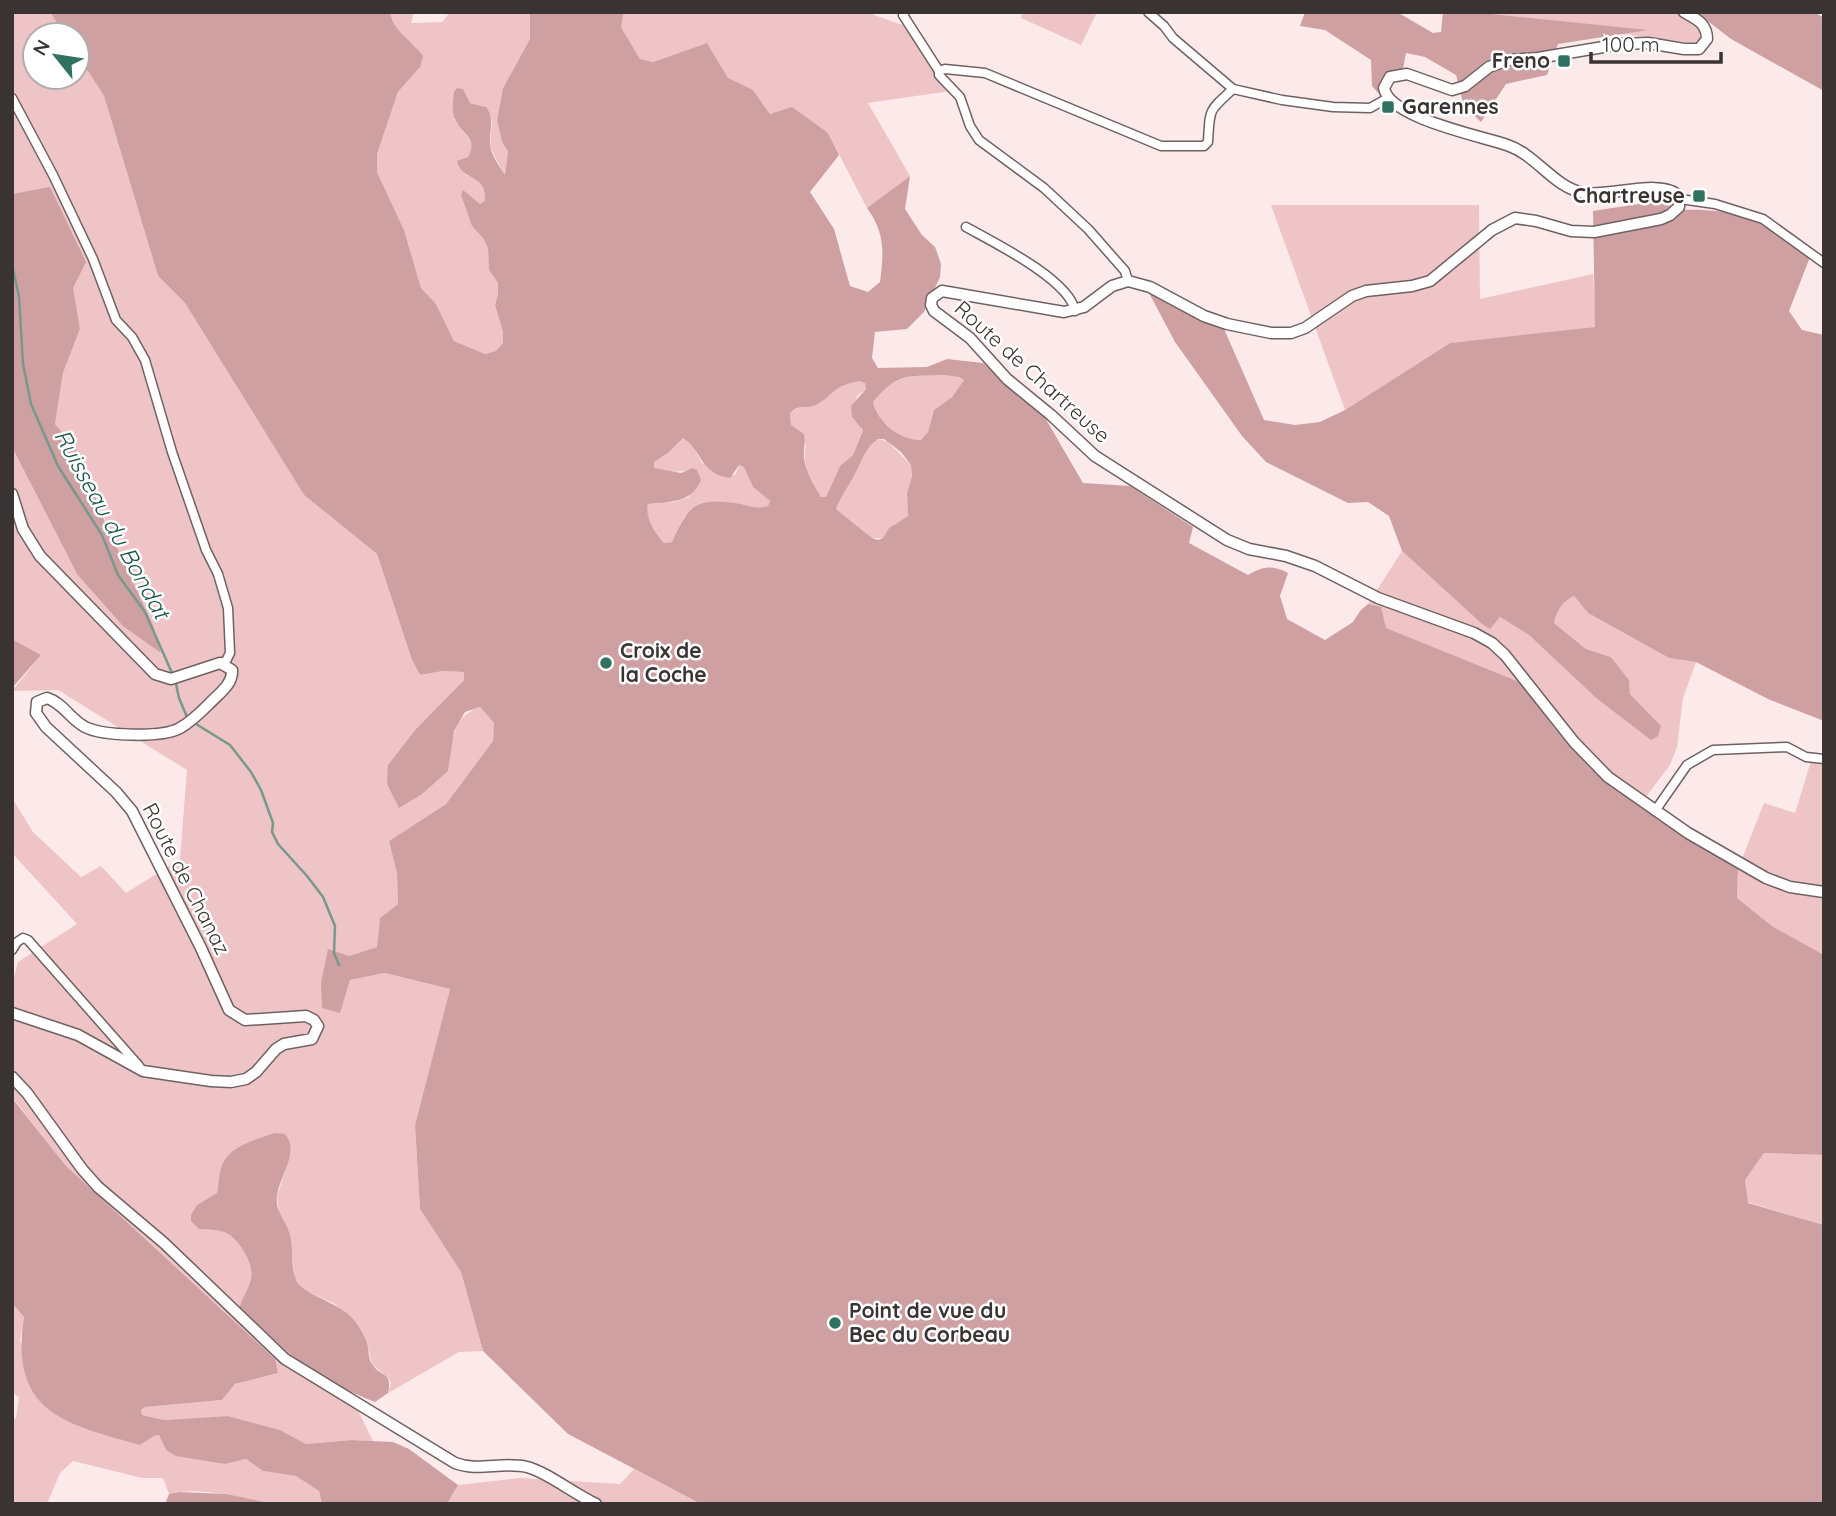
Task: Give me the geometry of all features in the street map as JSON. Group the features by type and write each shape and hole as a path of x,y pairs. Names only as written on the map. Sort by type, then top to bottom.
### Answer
{"street":[{"path":"905,12 903,15 939,75 960,97 970,126 979,140 1044,188 1080,221 1113,256 1125,271 1128,281"},
{"path":"1148,12 1173,38 1234,89 1282,100 1333,107 1370,108 1388,98"},
{"path":"966,227 1043,273 1068,295 1075,311 1112,286 1128,281 1150,287 1204,316 1227,324 1271,333 1305,328 1352,296 1366,291 1412,286 1430,281 1492,230 1509,220 1521,218 1571,231 1594,232 1661,219 1675,211 1679,207 1680,199 1676,193 1667,190 1639,189 1596,194 1573,190 1557,181 1535,160 1517,149 1444,126 1401,108 1388,98 1385,84 1391,77 1401,74 1420,77 1452,90 1465,86 1489,67 1508,60 1538,58 1604,45 1648,43 1699,49 1707,39 1706,29 1700,21 1684,12"},
{"path":"939,71 945,69 985,73 1161,146 1204,146 1208,142 1208,123 1212,109 1234,89"},
{"path":"12,99 65,199 93,259 116,320 132,337 145,360 172,452 228,608 230,653 226,661 171,679 155,674 40,556 23,529 12,494"},
{"path":"1680,199 1715,204 1763,219 1824,263"},
{"name":"Route de Chartreuse","path":"1075,311 1052,312 942,291 935,294 931,302 934,311 970,338 1007,379 1095,456 1227,540 1249,549 1286,556 1315,566 1378,598 1474,633 1492,643 1598,768 1655,811 1766,878 1790,887 1824,892"},
{"name":"Route de Chanaz","path":"12,1013 78,1035 143,1071 211,1082 237,1081 256,1072 276,1048 312,1039 318,1024 309,1017 245,1020 229,1010 132,811 116,792 46,727 39,719 35,707 47,698 82,725 99,732 164,734 181,728 197,716 228,685 232,670 220,663"},
{"path":"1655,811 1687,765 1713,750 1787,747 1806,757 1824,760"},
{"path":"12,950 23,937 28,940 143,1071"},
{"path":"12,1077 98,1187 164,1243 285,1359 454,1462 471,1467 514,1465 534,1469 596,1504"}],"shaded area":[{"path":"12,12 50,12 56,21 21,21 21,91 91,91 91,76 104,96 158,276 185,303 304,495 377,554 412,660 420,675 443,671 464,672 464,680 416,729 448,771 454,733 463,718 480,707 494,723 493,741 446,804 389,841 397,874 398,904 380,918 378,947 349,956 340,1012 350,980 386,973 450,989 415,1125 420,1209 461,1272 483,1351 459,1352 388,1393 391,1383 372,1364 367,1343 335,1304 300,1288 295,1278 288,1229 280,1218 277,1196 287,1166 222,1166 217,1193 197,1205 199,1229 228,1234 239,1245 249,1262 251,1279 239,1310 262,1326 303,1365 349,1392 373,1441 306,1444 280,1430 228,1416 164,1420 142,1415 141,1410 145,1407 222,1400 235,1384 278,1373 66,1166 12,1097 12,984 18,962 77,924 12,853 12,798 33,832 81,877 101,866 126,893 180,859 187,770 58,690 12,691 41,655 12,639 12,447 77,574 161,652 153,625 118,551 76,449 55,424 63,373 80,329 50,188 12,194"},
{"path":"50,12 390,12 399,31 423,56 420,67 398,92 377,154 377,172 404,230 421,288 436,304 454,341 485,354 496,351 503,343 503,332 495,305 498,283 489,270 488,248 472,226 461,195 463,190 480,204 485,201 482,186 464,173 457,161 468,157 472,146 454,118 454,92 457,88 463,89 470,103 486,107 491,121 491,149 505,175 508,151 502,142 497,120 503,88 530,39 530,12 624,12 621,27 640,59 653,62 707,43 728,78 753,90 770,114 792,107 828,133 839,155 810,192 834,229 850,286 868,292 880,282 882,243 877,226 867,208 910,176 905,209 922,235 935,247 941,264 940,277 924,312 907,329 875,332 872,358 878,368 927,367 947,359 983,363 1044,416 1083,483 1130,486 1193,527 1189,543 1248,575 1268,568 1288,573 1280,596 1287,619 1325,640 1353,622 1368,604 1381,607 1386,628 1522,683 1554,728 1591,769 1639,806 1738,869 1737,898 1772,926 1824,955 1824,1155 1764,1153 1745,1180 1748,1203 1824,1225 1824,1504 701,1504 568,1434 483,1351 461,1272 420,1209 415,1125 450,989 385,973 350,980 340,1013 322,1008 321,983 328,949 349,956 377,947 380,918 398,904 397,874 389,841 446,804 493,741 494,723 480,707 465,712 454,731 448,771 422,794 399,808 387,784 388,765 416,729 464,680 464,672 443,671 420,675 412,660 377,554 304,495 185,303 158,276 104,96 91,76 91,21 56,21","holes":["943,375 964,380 952,397 934,410 928,432 921,440 898,434 880,417 873,402 890,385 904,378","860,381 865,383 866,389 851,406 852,417 863,430 853,455 840,466 826,497 821,497 805,463 804,434 791,425 790,414 796,409 816,405 839,388","683,438 713,472 730,478 739,465 744,467 753,487 770,501 768,506 721,502 701,504 688,513 672,542 664,543 649,520 648,504 672,502 686,497 697,488 701,480 697,470 692,468 681,473 654,468 654,462","878,439 884,439 901,452 911,465 912,476 907,493 908,516 889,528 883,538 878,540 836,509 865,454"]},
{"path":"390,12 414,12 411,23 442,22 450,12 530,12 530,39 503,88 497,120 502,142 508,151 505,176 490,147 492,122 486,107 470,103 454,119 472,143 466,175 478,182 484,191 485,202 480,204 472,226 488,248 489,270 498,283 495,305 503,332 503,343 496,351 485,354 454,341 436,304 421,288 404,230 377,172 377,154 398,92 420,67 416,47 400,32"},
{"path":"624,12 866,12 905,26 950,91 868,103 910,176 867,208 828,133 771,115 753,90 728,79 707,43 653,62 640,59 621,27"},
{"path":"1023,12 1097,12 1081,45 1021,18"},
{"path":"1305,12 1397,12 1433,33 1441,32 1443,12 1473,12 1648,30 1558,44 1547,75 1506,84 1481,122 1464,106 1456,75 1425,57 1406,53 1403,69 1386,76 1378,93 1372,86 1371,60 1325,30 1300,26"},
{"path":"1473,12 1686,12 1682,18 1702,31 1700,39 1694,43 1621,34 1644,30"},
{"path":"1696,12 1814,12 1824,18 1824,91 1731,39"},
{"path":"50,187 86,262 73,288 80,329 63,373 55,424 76,449 105,522 153,625 161,653 123,626 77,574 12,447 12,194"},
{"path":"1671,199 1683,210 1721,212 1751,220 1779,235 1810,257 1789,311 1802,330 1824,335 1824,721 1768,699 1696,662 1669,658 1588,613 1574,596 1570,598 1556,614 1554,623 1586,649 1611,657 1629,680 1630,694 1661,726 1658,736 1651,740 1595,697 1529,635 1500,617 1490,629 1482,624 1402,551 1389,516 1368,502 1348,503 1266,462 1242,436 1175,342 1148,291 1224,329 1264,420 1295,425 1320,422 1345,410 1450,343 1595,327 1593,211"},
{"path":"1271,205 1479,205 1480,299 1593,274 1596,327 1450,343 1345,410"},
{"path":"943,375 964,380 952,397 934,410 928,432 921,440 905,437 885,423 873,402 889,386 904,378"},
{"path":"860,380 865,383 866,389 857,396 852,417 863,429 853,455 840,466 826,497 821,497 806,466 806,445 791,425 790,414 796,409 816,405 839,388"},
{"path":"683,437 692,444 702,463 735,475 739,465 745,467 753,487 770,501 768,506 758,509 736,503 684,517 672,542 664,543 649,520 648,504 674,502 689,497 692,468 678,472 664,471 654,468 654,462 668,453"},
{"path":"878,439 888,442 911,465 912,476 907,493 908,516 889,528 883,538 872,538 836,509 865,454"},
{"path":"1402,551 1482,624 1500,617 1529,635 1595,697 1661,726 1630,694 1629,680 1611,657 1586,649 1554,623 1558,611 1574,596 1588,613 1669,658 1696,662 1683,698 1677,747 1670,765 1639,806 1591,769 1554,728 1522,683 1385,628 1381,608 1368,604"},
{"path":"12,639 41,655 12,688"},
{"path":"1811,761 1824,761 1824,955 1772,926 1737,898 1738,869 1764,803 1795,813"},
{"path":"12,1098 66,1166 275,1359 278,1373 235,1384 222,1400 145,1407 141,1410 142,1415 164,1420 228,1416 280,1430 306,1444 351,1440 393,1442 409,1449 458,1485 447,1504 322,1504 319,1491 296,1476 263,1471 246,1459 225,1464 176,1456 166,1450 159,1435 140,1445 88,1429 48,1409 34,1394 25,1374 22,1349 24,1317 12,1303"},
{"path":"274,1133 285,1134 289,1141 290,1156 277,1200 278,1209 290,1235 297,1282 344,1311 358,1325 367,1343 371,1362 389,1381 388,1393 375,1402 310,1370 239,1310 251,1279 251,1268 246,1256 228,1234 199,1229 191,1221 191,1215 197,1205 217,1193 220,1171 226,1158 237,1148"},
{"path":"1764,1153 1824,1155 1824,1225 1747,1202 1745,1180"},
{"path":"12,1303 24,1317 20,1341 61,1418 98,1433 140,1445 159,1435 166,1450 225,1464 246,1459 263,1471 296,1476 319,1491 322,1504 278,1504 194,1491 169,1494 163,1478 142,1478 73,1461 60,1473 47,1504 12,1504 12,1420 16,1418 19,1398 12,1391"},
{"path":"634,1469 701,1504 447,1504 458,1485 520,1478 620,1484"},
{"path":"169,1494 226,1494 275,1504 165,1504"}],"waterway":[{"name":"Ruisseau du Bondat","path":"12,264 19,297 23,364 31,404 58,466 102,535 118,575 145,612 172,673"},
{"name":"Ruisseau du Bondat","path":"176,684 187,717"},
{"name":"Ruisseau du Bondat","path":"196,724 230,745 251,772 261,790 273,823 272,832 278,844 323,897 335,926 334,953 339,965"}],"place":[{"name":"Freno","path":"1564,61"},
{"name":"Garennes","path":"1388,107"},
{"name":"Chartreuse","path":"1699,196"},
{"name":"Croix de la Coche","path":"606,663"},
{"name":"Point de vue du Bec du Corbeau","path":"835,1323"}]}
